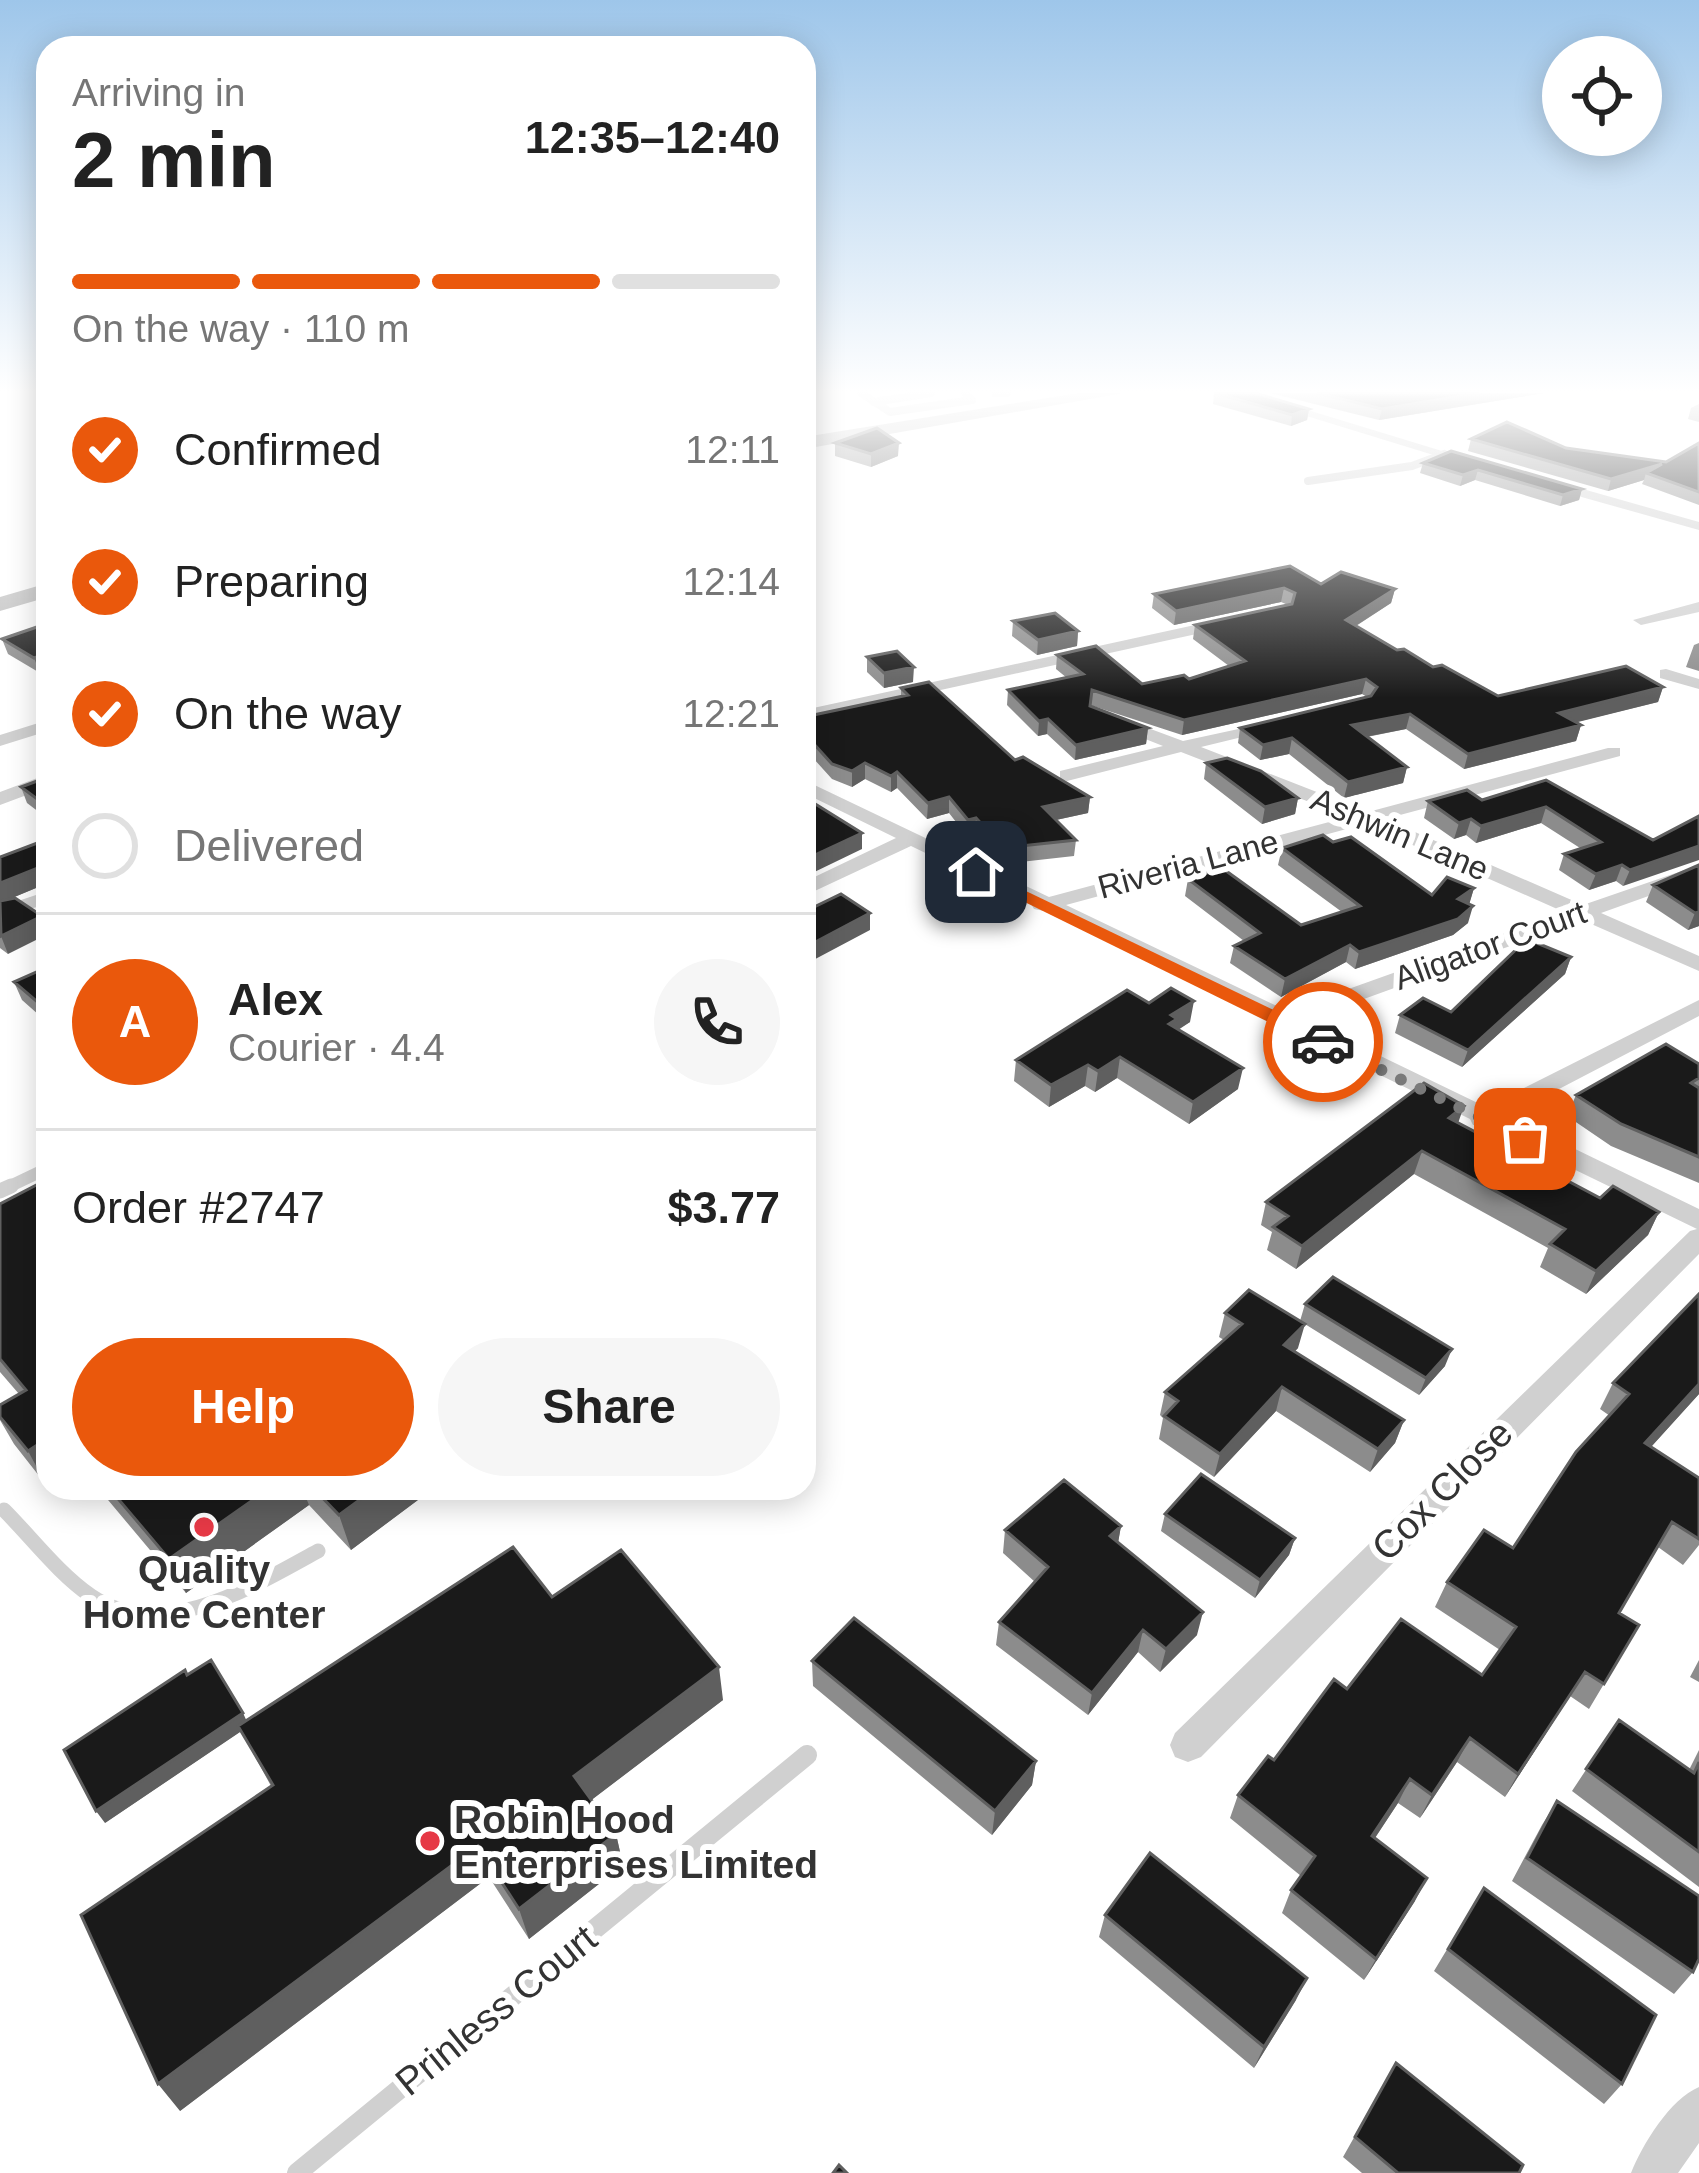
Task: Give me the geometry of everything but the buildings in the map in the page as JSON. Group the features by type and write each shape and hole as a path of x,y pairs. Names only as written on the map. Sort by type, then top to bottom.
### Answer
{"main road":[{"path":"0,604 36,594"}],"street":[{"path":"1587,494 1699,526"},
{"path":"1641,620 1699,607"},
{"path":"816,712 1236,621"},
{"path":"1666,674 1699,683"},
{"name":"Ashwin Lane","path":"1096,713 1362,816 1699,964"},
{"path":"1067,775 1293,719"},
{"path":"0,741 36,729"},
{"name":"Riveria Lane","path":"1041,905 1614,752"},
{"path":"0,799 36,785"},
{"path":"816,792 1482,1119 1699,1220"},
{"path":"816,884 910,839"},
{"name":"Aligator Court","path":"1282,1022 1699,871"},
{"path":"5,912 36,900"},
{"path":"1482,1119 1699,1007"},
{"name":"Cox Close","path":"1188,1745 1699,1238"},
{"path":"1652,2173 1699,2108"}],"lane":[{"path":"0,1191 36,1174"},
{"path":"1,1509 94,1599 155,1616 237,1594 318,1551"},
{"name":"Prinless Court","path":"297,2173 807,1755"}],"way so far":[{"path":"1323,1042 1525,1139"}],"place":[{"name":"Quality Home Center","path":"204,1527"},
{"name":"Robin Hood Enterprises Limited","path":"430,1841"}],"route":[{"path":"976,872 1323,1042"}]}
